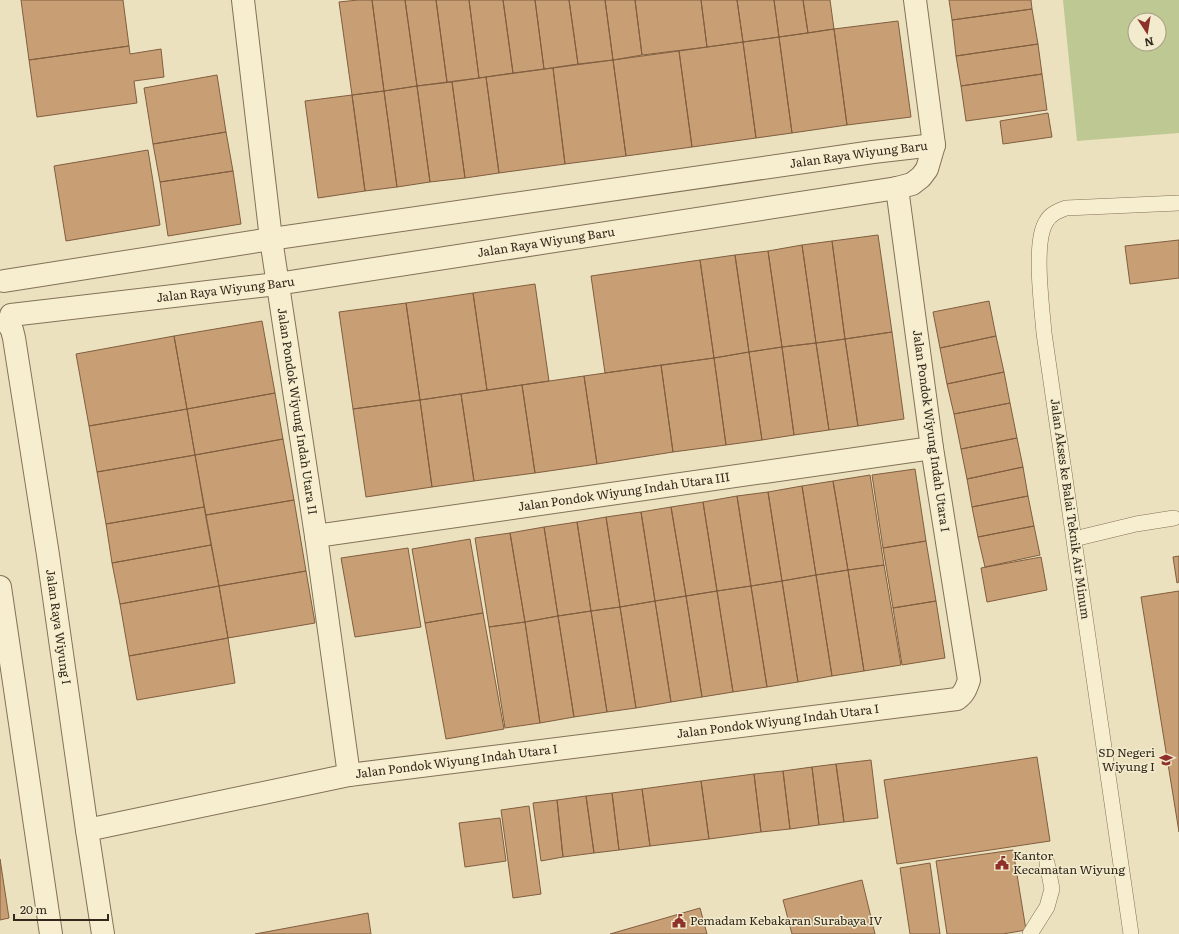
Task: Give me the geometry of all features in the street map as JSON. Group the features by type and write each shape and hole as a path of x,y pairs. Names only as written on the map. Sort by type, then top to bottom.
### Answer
{"street":[{"name":"Jalan Pondok Wiyung Indah Utara II","path":"243,0 277,284 316,536 349,775"},
{"path":"915,0 934,145"},
{"name":"Jalan Raya Wiyung Baru","path":"2,279 865,153 934,145 927,169 921,177 912,184 897,188 277,284 6,321"},
{"name":"Jalan Pondok Wiyung Indah Utara I","path":"86,830 349,775 957,699 966,689 969,680 932,448 897,188"},
{"path":"2,279 11,291 14,303 6,321"},
{"name":"Jalan Raya Wiyung I","path":"6,321 12,330 14,338 38,493 86,830 103,934"},
{"name":"Jalan Pondok Wiyung Indah Utara III","path":"316,536 932,448"},
{"path":"0,587 51,934"}],"lane":[{"name":"Jalan Akses ke Balai Teknik Air Minum","path":"1131,934 1044,333 1040,284 1040,237 1046,221 1053,213 1066,208 1179,203"},
{"path":"1074,539 1136,524 1174,518"},
{"path":"1030,934 1047,907 1052,889 1048,863"}],"green space":[{"path":"1063,0 1179,0 1179,133 1077,141"}],"building":[{"path":"21,0 123,0 129,46 29,60"},
{"path":"372,0 384,91 352,95 339,2"},
{"path":"372,0 405,0 417,86 384,91"},
{"path":"405,0 436,0 447,82 417,86"},
{"path":"436,0 469,0 479,78 447,82"},
{"path":"469,0 503,0 513,73 479,78"},
{"path":"503,0 535,0 544,69 513,73"},
{"path":"535,0 569,0 578,64 544,69"},
{"path":"569,0 605,0 613,60 578,64"},
{"path":"605,0 635,0 642,55 613,60"},
{"path":"635,0 701,0 707,47 642,55"},
{"path":"701,0 737,0 743,42 707,47"},
{"path":"737,0 774,0 779,37 743,42"},
{"path":"774,0 803,0 808,33 779,37"},
{"path":"803,0 830,0 834,29 808,33"},
{"path":"949,0 1031,0 1032,9 952,20"},
{"path":"1032,9 1038,44 956,56 952,20"},
{"path":"898,21 911,117 847,125 834,29"},
{"path":"834,29 847,125 792,133 779,37"},
{"path":"779,37 792,133 756,138 743,42"},
{"path":"743,42 756,138 692,147 679,51"},
{"path":"1038,44 1042,74 961,86 956,56"},
{"path":"129,46 130,54 161,49 164,77 134,81 137,103 37,117 29,60"},
{"path":"679,51 692,147 626,156 613,60"},
{"path":"613,60 626,156 565,164 553,68"},
{"path":"553,68 565,164 499,173 486,77"},
{"path":"1042,74 1047,110 966,121 961,86"},
{"path":"217,75 226,132 153,144 144,88"},
{"path":"486,77 499,173 465,178 452,82"},
{"path":"452,82 465,178 430,182 417,86"},
{"path":"417,86 430,182 397,187 384,91"},
{"path":"384,91 397,187 365,191 352,95"},
{"path":"352,95 365,191 318,198 305,101"},
{"path":"1048,113 1052,137 1003,144 1000,121"},
{"path":"226,132 233,171 160,182 153,144"},
{"path":"148,150 160,225 66,241 54,166"},
{"path":"233,171 241,224 168,236 160,182"},
{"path":"878,235 892,332 845,339 832,241"},
{"path":"1179,240 1179,278 1130,284 1125,246"},
{"path":"832,241 845,339 816,343 802,245"},
{"path":"802,245 816,343 782,347 768,251"},
{"path":"768,251 782,347 749,352 735,255"},
{"path":"735,255 749,352 714,358 700,260"},
{"path":"700,260 714,358 605,373 591,276"},
{"path":"535,284 549,381 487,390 473,293"},
{"path":"473,293 487,390 420,400 406,303"},
{"path":"989,301 996,336 940,348 933,312"},
{"path":"406,303 420,400 353,409 339,312"},
{"path":"262,321 275,393 187,409 174,336"},
{"path":"892,332 904,419 858,426 845,339"},
{"path":"174,336 187,409 89,426 76,354"},
{"path":"996,336 1004,372 947,384 940,348"},
{"path":"845,339 858,426 829,430 816,343"},
{"path":"816,343 829,430 794,435 782,347"},
{"path":"782,347 794,435 762,440 749,352"},
{"path":"749,352 762,440 726,445 714,358"},
{"path":"714,358 726,445 673,452 661,365"},
{"path":"661,365 673,452 597,464 584,376"},
{"path":"1004,372 1010,403 954,414 947,384"},
{"path":"584,376 597,464 535,473 522,385"},
{"path":"522,385 535,473 474,481 461,394"},
{"path":"275,393 283,439 195,455 187,409"},
{"path":"461,394 474,481 432,487 420,400"},
{"path":"420,400 432,487 366,497 353,409"},
{"path":"1010,403 1017,438 961,449 954,414"},
{"path":"187,409 195,455 97,472 89,426"},
{"path":"1017,438 1023,467 967,479 961,449"},
{"path":"283,439 294,500 206,515 195,455"},
{"path":"195,455 204,507 106,524 97,472"},
{"path":"1023,467 1028,496 972,507 967,479"},
{"path":"915,469 926,541 883,548 872,475"},
{"path":"870,475 884,565 848,570 833,481"},
{"path":"833,481 848,570 816,575 802,486"},
{"path":"802,486 816,575 782,581 768,492"},
{"path":"768,492 782,581 751,586 737,496"},
{"path":"737,496 751,586 717,591 703,502"},
{"path":"1028,496 1034,526 978,537 972,507"},
{"path":"294,500 306,571 219,586 206,515"},
{"path":"703,502 717,591 686,596 671,507"},
{"path":"204,507 211,545 112,563 106,524"},
{"path":"671,507 686,596 655,601 641,512"},
{"path":"641,512 655,601 620,607 606,517"},
{"path":"606,517 620,607 591,611 577,522"},
{"path":"577,522 591,611 558,616 544,527"},
{"path":"1034,526 1040,555 985,567 978,537"},
{"path":"544,527 558,616 525,622 510,533"},
{"path":"510,533 525,622 489,627 475,538"},
{"path":"470,539 483,613 425,623 412,549"},
{"path":"926,541 936,601 893,608 883,548"},
{"path":"211,545 219,586 120,604 112,563"},
{"path":"408,548 421,627 355,637 341,558"},
{"path":"1179,556 1179,582 1177,583 1173,557"},
{"path":"1041,557 1047,590 987,602 981,568"},
{"path":"884,565 901,665 864,671 848,570"},
{"path":"848,570 864,671 832,676 816,575"},
{"path":"306,571 315,623 228,638 219,586"},
{"path":"816,575 832,676 798,682 782,581"},
{"path":"782,581 798,682 767,687 751,586"},
{"path":"219,586 228,638 129,656 120,604"},
{"path":"751,586 767,687 733,692 717,591"},
{"path":"717,591 733,692 702,697 686,596"},
{"path":"1179,591 1179,832 1141,597"},
{"path":"686,596 702,697 671,702 655,601"},
{"path":"655,601 671,702 636,708 620,607"},
{"path":"936,601 945,658 902,665 893,608"},
{"path":"620,607 636,708 607,712 591,611"},
{"path":"591,611 607,712 574,717 558,616"},
{"path":"483,613 504,729 446,739 425,623"},
{"path":"558,616 574,717 540,723 525,622"},
{"path":"525,622 540,723 505,728 489,627"},
{"path":"228,638 235,683 137,700 129,656"},
{"path":"1037,757 1050,841 897,864 884,780"},
{"path":"871,760 878,818 844,822 836,764"},
{"path":"836,764 844,822 819,825 812,767"},
{"path":"812,767 819,825 790,829 783,771"},
{"path":"783,771 790,829 761,832 754,774"},
{"path":"754,774 761,832 709,839 701,781"},
{"path":"701,781 709,839 650,846 642,789"},
{"path":"642,789 650,846 619,850 612,793"},
{"path":"612,793 619,850 594,853 586,796"},
{"path":"586,796 594,853 563,857 557,800"},
{"path":"557,800 563,857 541,861 533,803"},
{"path":"529,806 541,894 513,898 501,810"},
{"path":"500,818 506,861 465,867 459,823"},
{"path":"1013,850 1026,930 1003,934 947,934 936,861"},
{"path":"0,859 9,918 0,920"},
{"path":"930,863 940,934 910,934 900,868"},
{"path":"862,880 875,934 792,934 783,900"},
{"name":"Pemadam Kebakaran Surabaya IV","path":"700,908 707,934 610,934"},
{"path":"368,913 371,934 255,934"}],"place":[{"name":"SD Negeri Wiyung I","path":"1166,760"},
{"name":"Kantor Kecamatan Wiyung","path":"1002,863"},
{"name":"Pemadam Kebakaran Surabaya IV","path":"679,921"}]}
